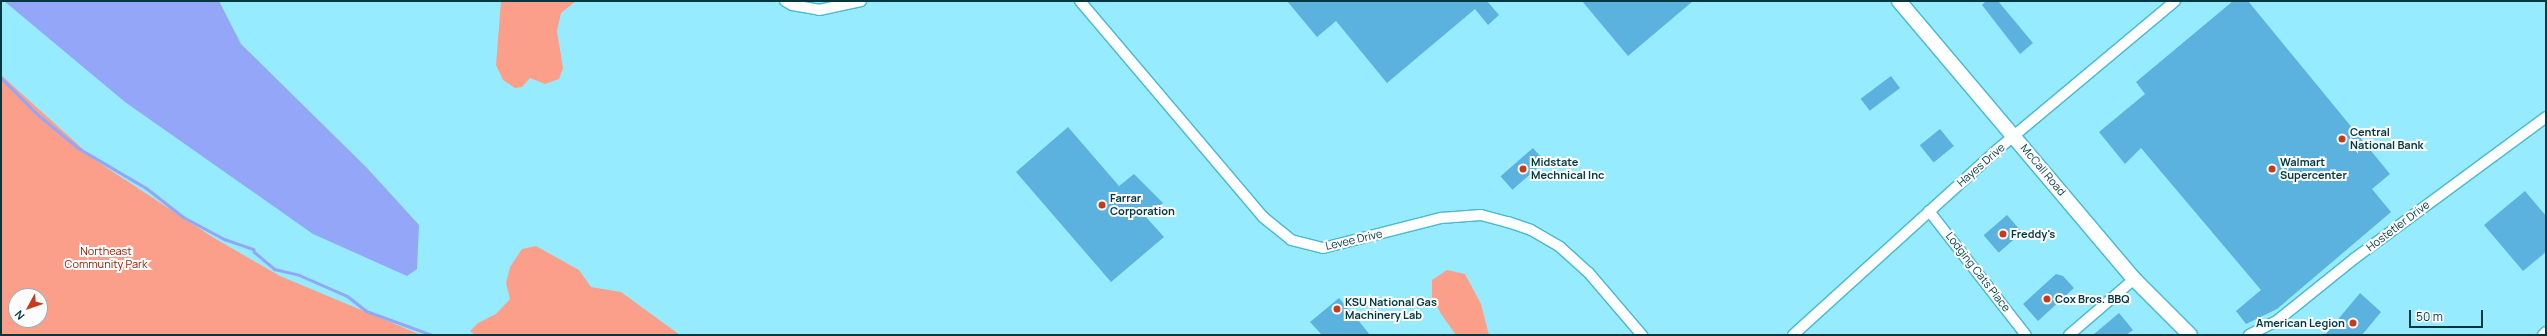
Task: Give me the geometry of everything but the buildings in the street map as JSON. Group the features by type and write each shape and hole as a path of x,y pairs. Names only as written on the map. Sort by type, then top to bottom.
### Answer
{"main road":[{"name":"McCall Road","path":"1900,1 2134,279 2190,335"}],"street":[{"path":"785,1 792,6 820,10 861,1"},
{"name":"Levee Drive","path":"1080,1 1274,229 1292,240 1323,248 1441,218 1481,215 1508,222 1560,247 1589,273 1642,335"},
{"name":"Hayes Drive","path":"1793,335 1929,210 2014,136 2175,1"},
{"name":"Hostetler Drive","path":"2249,335 2278,320 2355,258 2546,117"},
{"name":"Lodging Cats Place","path":"1929,210 2026,335"},
{"path":"2069,335 2134,279"},
{"path":"2543,335 2546,332"}],"green space":[{"path":"501,1 576,1 561,13 557,31 563,68 559,79 545,84 530,78 522,87 515,88 503,80 496,65"},
{"name":"Northeast Community Park","path":"1,75 95,160 214,238 280,276 421,335 1,335"},
{"path":"536,246 579,270 591,287 621,292 680,335 475,335 470,331 478,323 496,314 510,299 506,283 510,267 522,249"},
{"path":"1447,270 1465,274 1481,304 1489,335 1456,335 1441,314 1432,297 1432,280"}],"water":[{"path":"4,1 219,1 241,44 367,168 419,225 417,269 407,276 313,234 125,102"}],"waterway":[{"path":"1,78 38,115 78,148 146,188 183,217 224,239 253,249 254,252 274,269 299,275 347,296 366,311 432,335"}],"place":[{"name":"Central National Bank","path":"2342,139"},
{"name":"Midstate Mechnical Inc","path":"1523,169"},
{"name":"Walmart Supercenter","path":"2272,169"},
{"name":"Farrar Corporation","path":"1102,205"},
{"name":"Freddy's","path":"2003,234"},
{"name":"Cox Bros. BBQ","path":"2047,299"},
{"name":"KSU National Gas Machinery Lab","path":"1337,309"},
{"name":"American Legion","path":"2353,323"}]}
